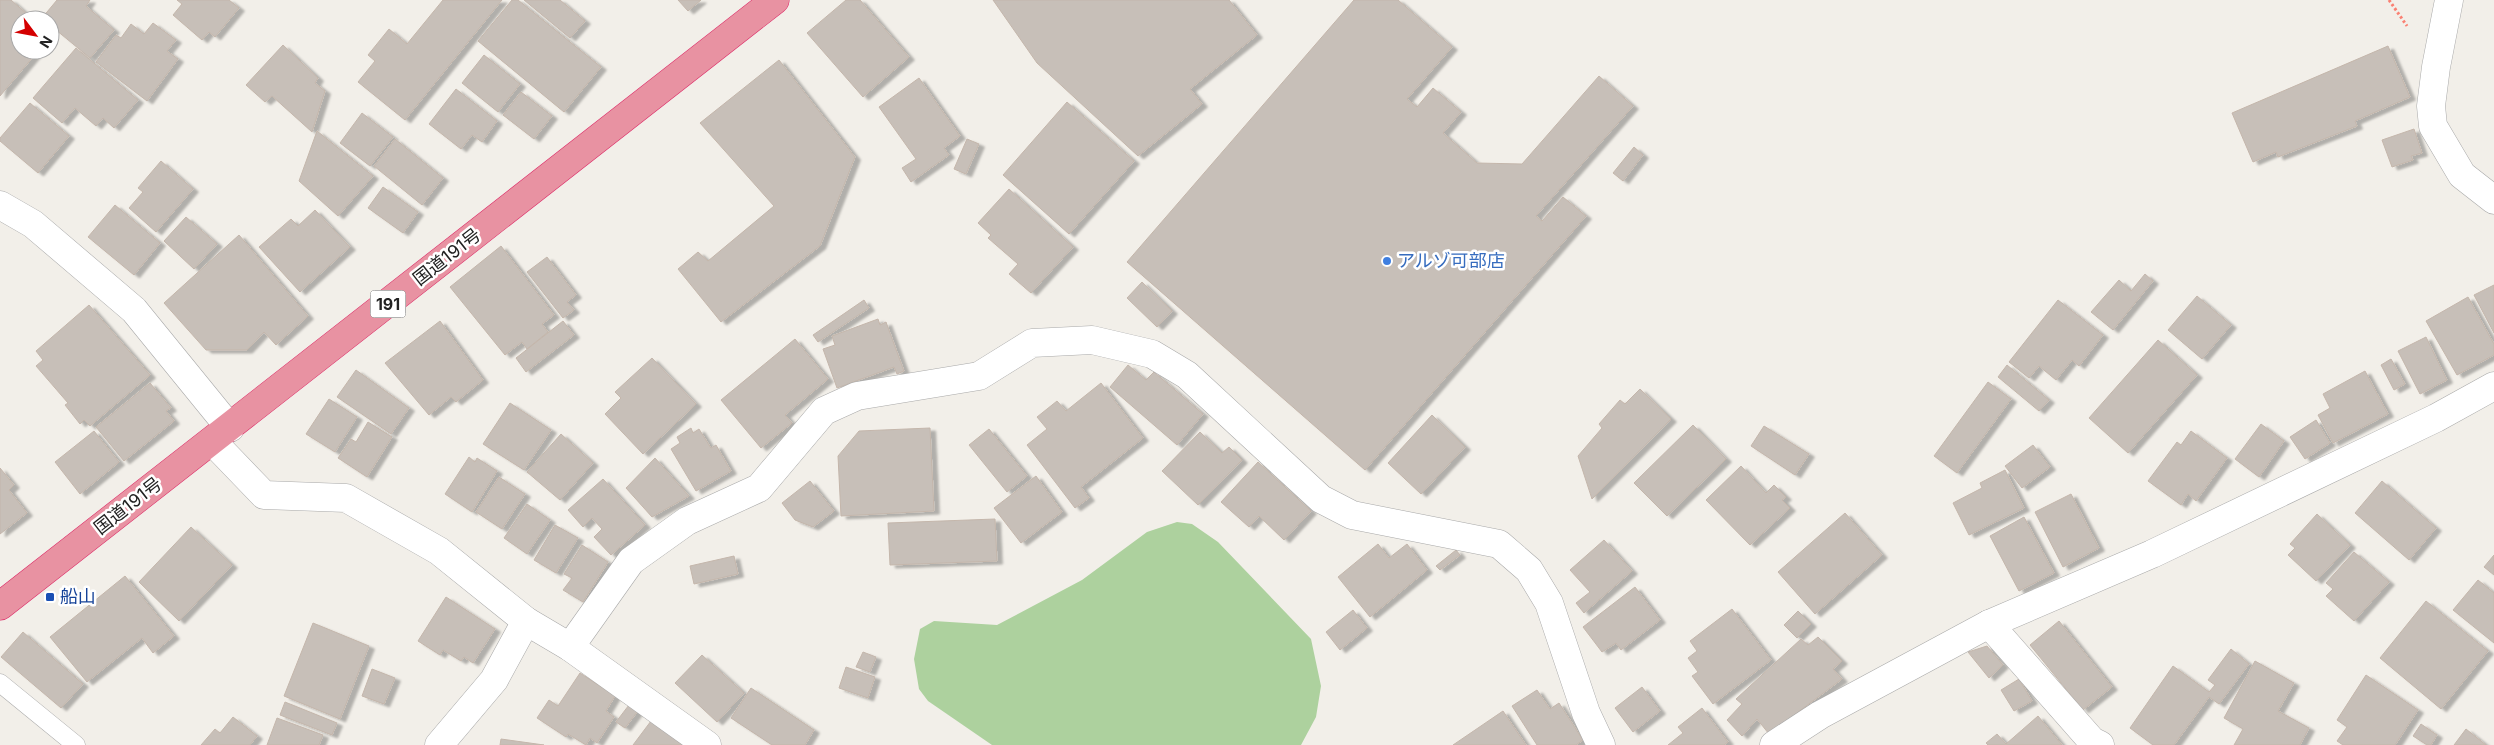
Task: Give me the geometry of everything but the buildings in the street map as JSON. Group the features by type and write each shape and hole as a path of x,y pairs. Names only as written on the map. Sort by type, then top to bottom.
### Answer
{"highway":[{"name":"国道191号","path":"0,606 776,0"}],"street":[{"path":"2449,0 2436,67 2431,106 2433,126 2462,175 2494,200"},
{"path":"0,205 33,224 134,310 264,495 346,498 439,551 526,621 570,647 707,745"},
{"path":"570,647 631,562 688,521 760,488 824,411 857,396 979,376 1032,342 1092,340 1152,354 1187,376 1321,499 1352,515 1499,544 1529,570 1549,603 1586,713 1601,745"},
{"path":"1774,745 1820,715 1989,624 2152,554 2436,418 2494,386"},
{"path":"439,745 494,680 526,621"},
{"path":"1989,624 2092,741 2100,745"}],"lane":[{"path":"0,683 76,745"}],"green space":[{"path":"1177,522 1192,524 1218,542 1311,639 1321,686 1316,717 1301,745 992,745 928,701 919,689 914,659 920,629 934,621 997,625 1082,580 1147,532"}],"place":[{"name":"アルゾ可部店","path":"1387,261"},
{"name":"船山","path":"50,597"}]}
